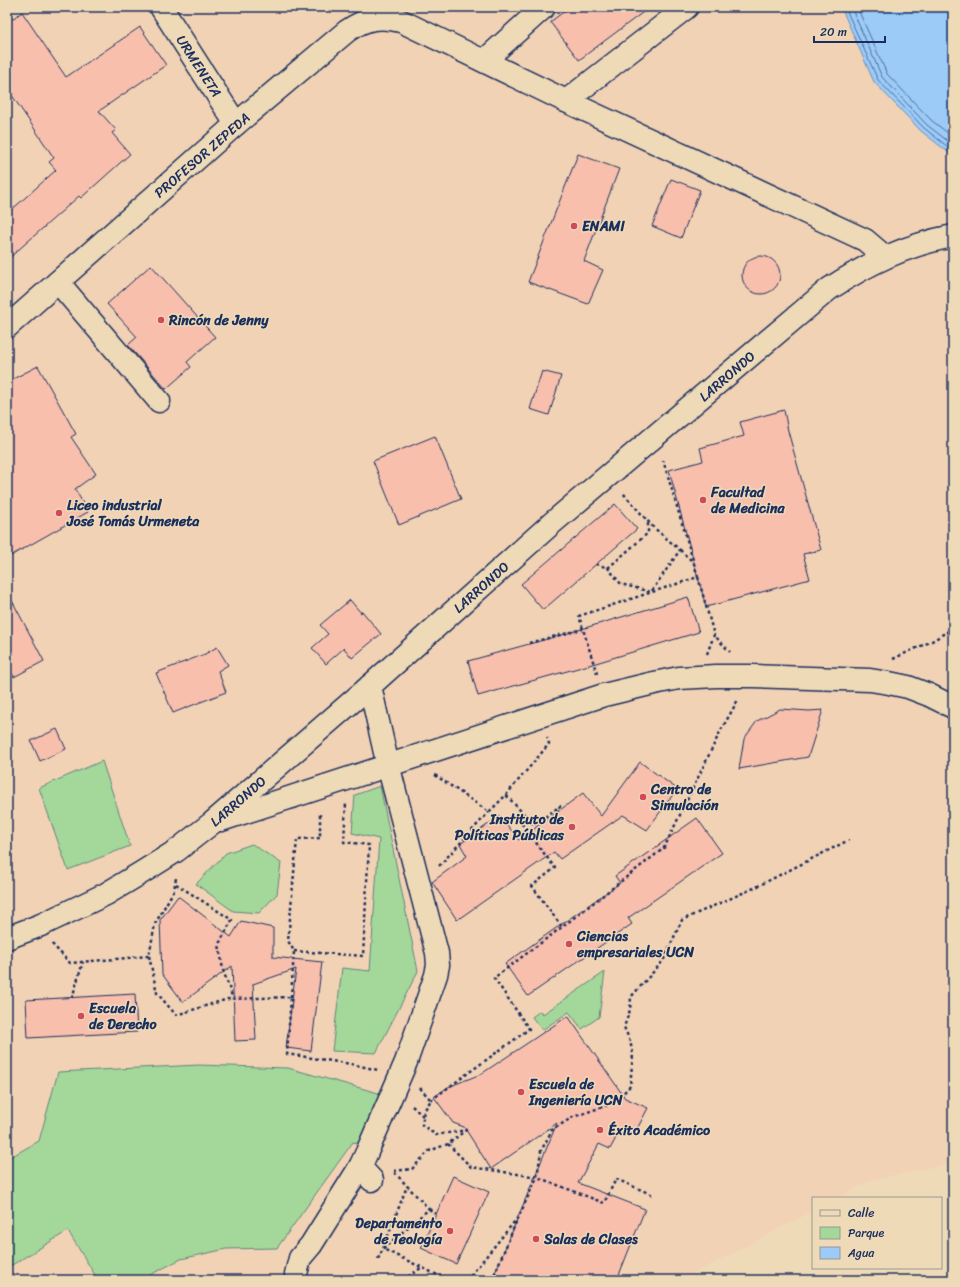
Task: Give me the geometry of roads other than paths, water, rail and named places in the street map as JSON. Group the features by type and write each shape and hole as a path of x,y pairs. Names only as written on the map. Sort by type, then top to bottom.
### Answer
{"street":[{"name":"URMENETA","path":"161,7 236,124"},
{"path":"484,61 544,7"},
{"path":"566,101 687,7"},
{"name":"PROFESOR ZEPEDA","path":"7,326 236,124 347,31 358,24 369,20 382,18 401,21 410,25 566,101 865,240 885,257"},
{"name":"LARRONDO","path":"7,938 106,894 176,851 212,823 370,686 551,524 829,289 854,273 885,257 936,239 953,236"},
{"path":"58,282 159,401"},
{"path":"212,823 604,695 654,682 679,678 753,676 890,682 929,695 953,707"},
{"path":"297,1280 296,1274 300,1258 366,1174 436,975 438,965 437,953 388,766 370,686"}],"water":[{"path":"841,7 953,7 953,156 921,131 874,82"}],"place":[{"name":"ENAMI","path":"574,226"},
{"name":"Rincón de Jenny","path":"161,320"},
{"name":"Facultad de Medicina","path":"703,500"},
{"name":"Liceo industrial José Tomás Urmeneta","path":"59,513"},
{"name":"Centro de Simulación","path":"643,797"},
{"name":"Instituto de Políticas Públicas","path":"572,827"},
{"name":"Ciencias empresariales UCN","path":"569,944"},
{"name":"Escuela de Derecho","path":"81,1016"},
{"name":"Escuela de Ingeniería UCN","path":"521,1092"},
{"name":"Éxito Académico","path":"600,1130"},
{"name":"Departamento de Teología","path":"450,1231"},
{"name":"Salas de Clases","path":"536,1239"}]}
